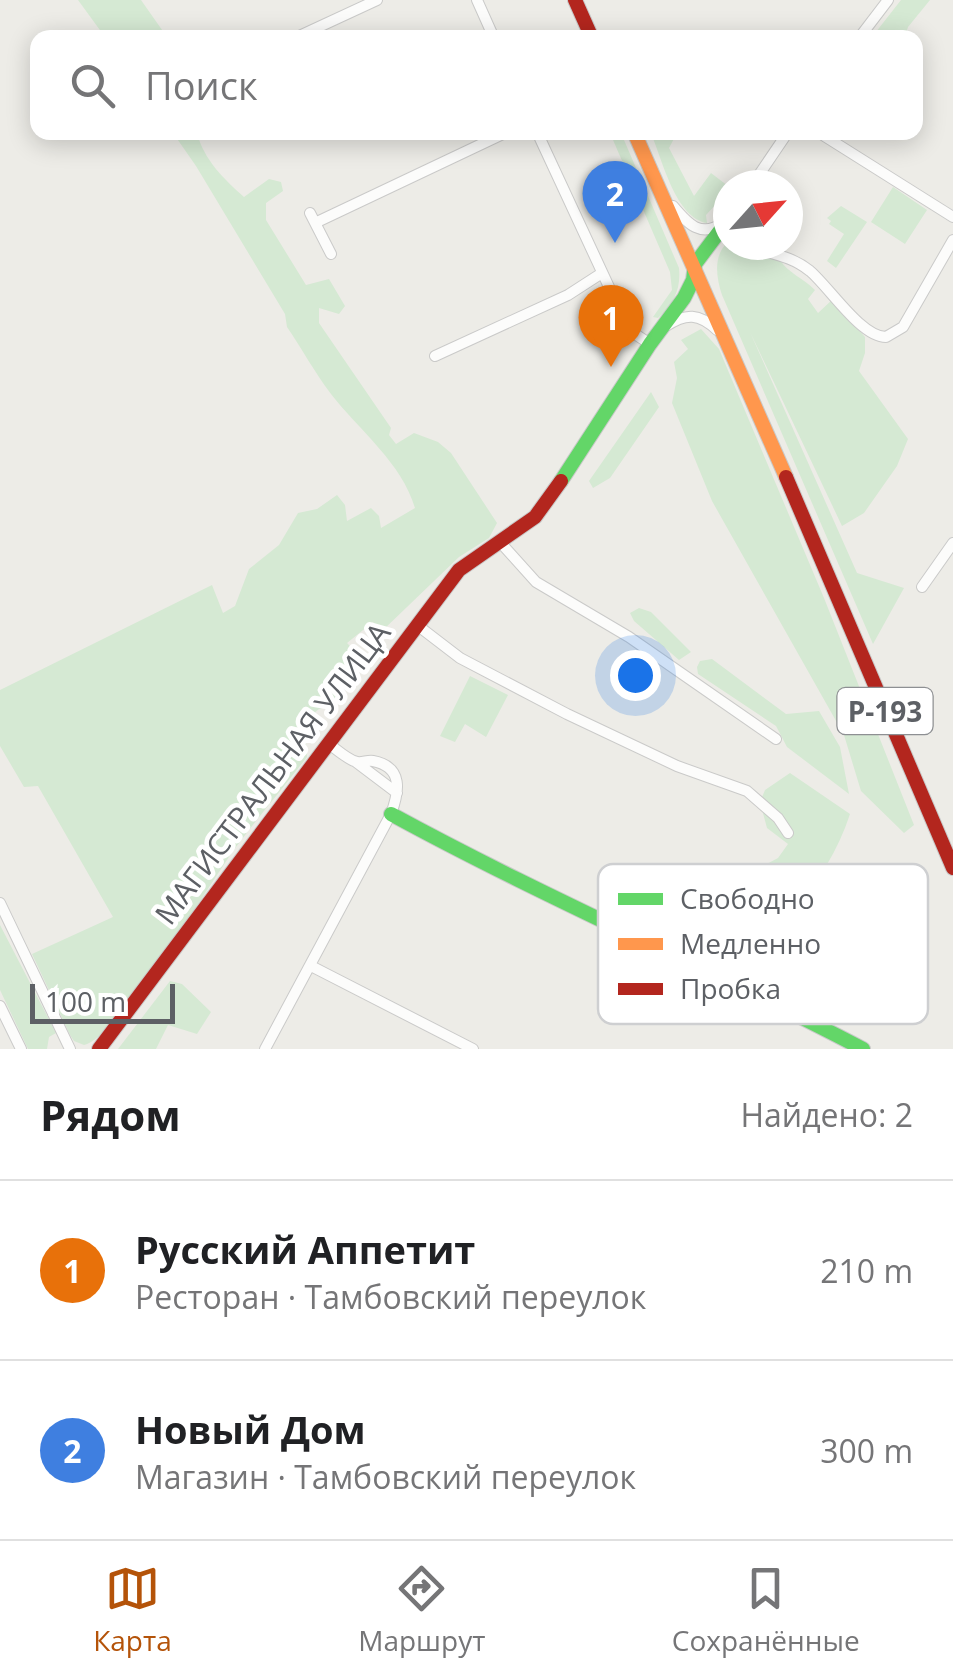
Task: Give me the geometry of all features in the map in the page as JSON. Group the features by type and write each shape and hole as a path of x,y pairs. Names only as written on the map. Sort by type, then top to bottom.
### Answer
{"main road":[{"path":"575,0 588,30"},
{"name":"Р-193","path":"638,140 953,868"},
{"name":"МАГИСТРАЛЬНАЯ УЛИЦА","path":"99,1049 459,570 524,527 544,507 691,285 694,264 713,246"},
{"path":"391,814 477,861 598,918"},
{"path":"816,1024 864,1049"}],"street":[{"path":"311,30 377,0"},
{"path":"477,0 490,30"},
{"path":"866,30 888,0"},
{"path":"331,254 314,218 488,140"},
{"path":"541,140 629,330 650,344"},
{"path":"762,170 783,140"},
{"path":"831,140 953,217"},
{"path":"662,191 684,220 700,230 713,228"},
{"path":"793,260 827,287 869,333 886,337 903,327 953,240"},
{"path":"434,356 568,295 602,273"},
{"path":"661,329 682,316 696,316 714,326 732,351"},
{"path":"500,542 536,582 629,637 776,739"},
{"path":"922,587 953,542"},
{"path":"417,625 460,658 567,714 677,766 746,791 778,818 788,833"},
{"path":"328,744 397,793"},
{"path":"265,1049 391,814 397,793 392,770 369,760 356,762"},
{"path":"0,903 70,1049"},
{"path":"311,966 472,1049"},
{"path":"0,1006 21,1049"}],"green space":[{"path":"78,0 141,0 162,30 100,30"},
{"path":"901,0 930,0 907,30 877,30"},
{"path":"178,140 199,140 222,176 244,197 269,179 281,182 283,191 266,203 266,220 306,285 329,279 345,306 339,314 319,308 319,323 391,428 389,435 396,444 414,433 438,442 451,453 497,523 489,538 459,557 381,632 373,622 347,643 360,656 360,663 333,705 319,709 292,731 306,743 307,757 236,847 139,989 117,1017 84,1045 70,1035 32,954 113,917 38,786 24,787 0,746 0,690 212,585 223,613 235,606 249,569 279,545 298,513 317,509 337,495 345,505 347,521 371,508 379,516 381,528 415,508 400,476 331,394 287,327 285,314"},
{"path":"613,140 624,140 679,268 675,296 658,318 653,317 672,290 670,272"},
{"path":"654,140 673,140 669,148 694,196 713,175 713,208 706,215 707,223 696,219 679,200"},
{"path":"893,187 927,210 905,244 871,222"},
{"path":"841,206 867,222 836,268 827,261 844,234 827,218"},
{"path":"718,260 780,260 815,290 808,299 818,313 832,300 865,337 859,371 908,439 897,466 864,513 842,526 750,332 857,573 904,588 873,644 722,295"},
{"path":"701,329 719,349 824,598 914,825 904,833 861,791 844,735 712,501 672,403 677,378 674,362 688,349 681,340"},
{"path":"651,392 659,407 610,478 593,488 589,481"},
{"path":"639,608 651,612 691,652 679,660 634,621 630,613"},
{"path":"712,659 786,714 819,711 840,747 849,794 787,747 776,726 698,674 700,661"},
{"path":"470,676 508,695 486,737 465,724 455,742 440,736"},
{"path":"790,773 850,814 827,864 767,864 778,858 788,844 767,828 760,802 765,790"},
{"path":"0,925 56,1033 49,1037 47,1049 28,1049 0,990"},
{"path":"170,981 182,984 211,1012 197,1034 168,1025 156,1049 118,1049"}],"traffic: fast":[{"path":"561,481 684,298 693,280 695,264 713,240"},
{"path":"391,814 598,919"},
{"path":"813,1024 863,1049"}],"traffic: slow":[{"path":"638,140 786,477"}],"traffic: jam":[{"path":"575,0 588,30"},
{"path":"786,477 953,868"},
{"path":"99,1049 459,570 535,517 561,481"}],"place":[{"name":"Новый Дом","path":"615,243"},
{"name":"Русский Аппетит","path":"611,367"}]}
